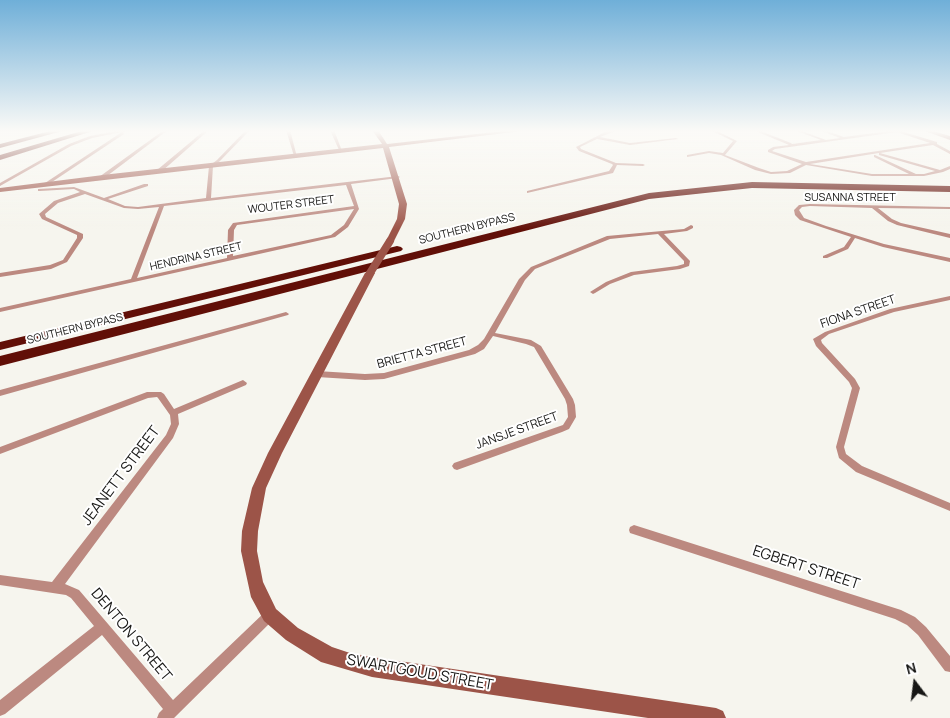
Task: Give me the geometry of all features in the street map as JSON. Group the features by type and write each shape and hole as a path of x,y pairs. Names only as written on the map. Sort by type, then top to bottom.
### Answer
{"highway":[{"name":"SOUTHERN BYPASS","path":"0,346 621,195 699,183 794,180 950,184"},
{"name":"SOUTHERN BYPASS","path":"0,362 612,205 684,191 776,185 950,184"},
{"path":"684,191 789,187 950,194"}],"street":[{"path":"0,188 40,164"},
{"path":"47,182 75,164"},
{"path":"0,188 102,177 120,164"},
{"path":"159,171 168,164"},
{"path":"0,188 226,164"},
{"name":"SWARTGOUD STREET","path":"392,164 403,204 403,214 400,223 370,273 267,469 254,507 250,531 251,567 260,596 270,614 292,634 328,655 350,662 382,669 716,718"},
{"path":"529,192 607,174 615,164 642,165"},
{"path":"745,164 766,172 788,172 807,164"},
{"path":"804,164 860,174 916,176 941,171 950,167"},
{"path":"890,164 916,176"},
{"path":"914,164 941,171"},
{"path":"208,200 210,167 212,165"},
{"path":"40,190 71,187 128,208 162,206 396,177"},
{"path":"348,183 357,207"},
{"path":"104,199 146,185"},
{"path":"0,275 51,267 65,261 80,234 44,218 42,214 59,200 85,192"},
{"name":"SUSANNA STREET","path":"950,208 810,205 796,209 798,215 806,220 854,236 890,247 950,260"},
{"path":"133,281 162,206"},
{"name":"HENDRINA STREET","path":"0,310 333,236 346,226 356,212 357,207"},
{"name":"WOUTER STREET","path":"230,259 231,230 235,224 357,207"},
{"path":"874,207 890,220 899,224 950,236"},
{"name":"BRIETTA STREET","path":"317,374 374,377 399,373 472,352 481,346 491,334 522,279 533,268 609,237 691,228"},
{"path":"593,292 633,272 678,268 688,264 659,232"},
{"path":"826,257 846,248 854,236"},
{"name":"FIONA STREET","path":"950,298 892,310 827,333 817,339 821,348 852,381 856,388 840,448 842,456 859,469 950,507"},
{"path":"0,393 286,314"},
{"name":"JANSJE STREET","path":"457,466 560,430 566,426 572,416 569,399 537,346 528,342 491,334"},
{"path":"0,451 147,395 161,396 172,413 243,383"},
{"name":"JEANETT STREET","path":"55,588 170,436 175,424 172,413"},
{"name":"EGBERT STREET","path":"634,530 897,614 910,621 922,631 950,666"},
{"name":"DENTON STREET","path":"0,580 67,590 76,594 169,714"},
{"path":"169,714 270,614"},
{"path":"0,709 103,627"}]}
